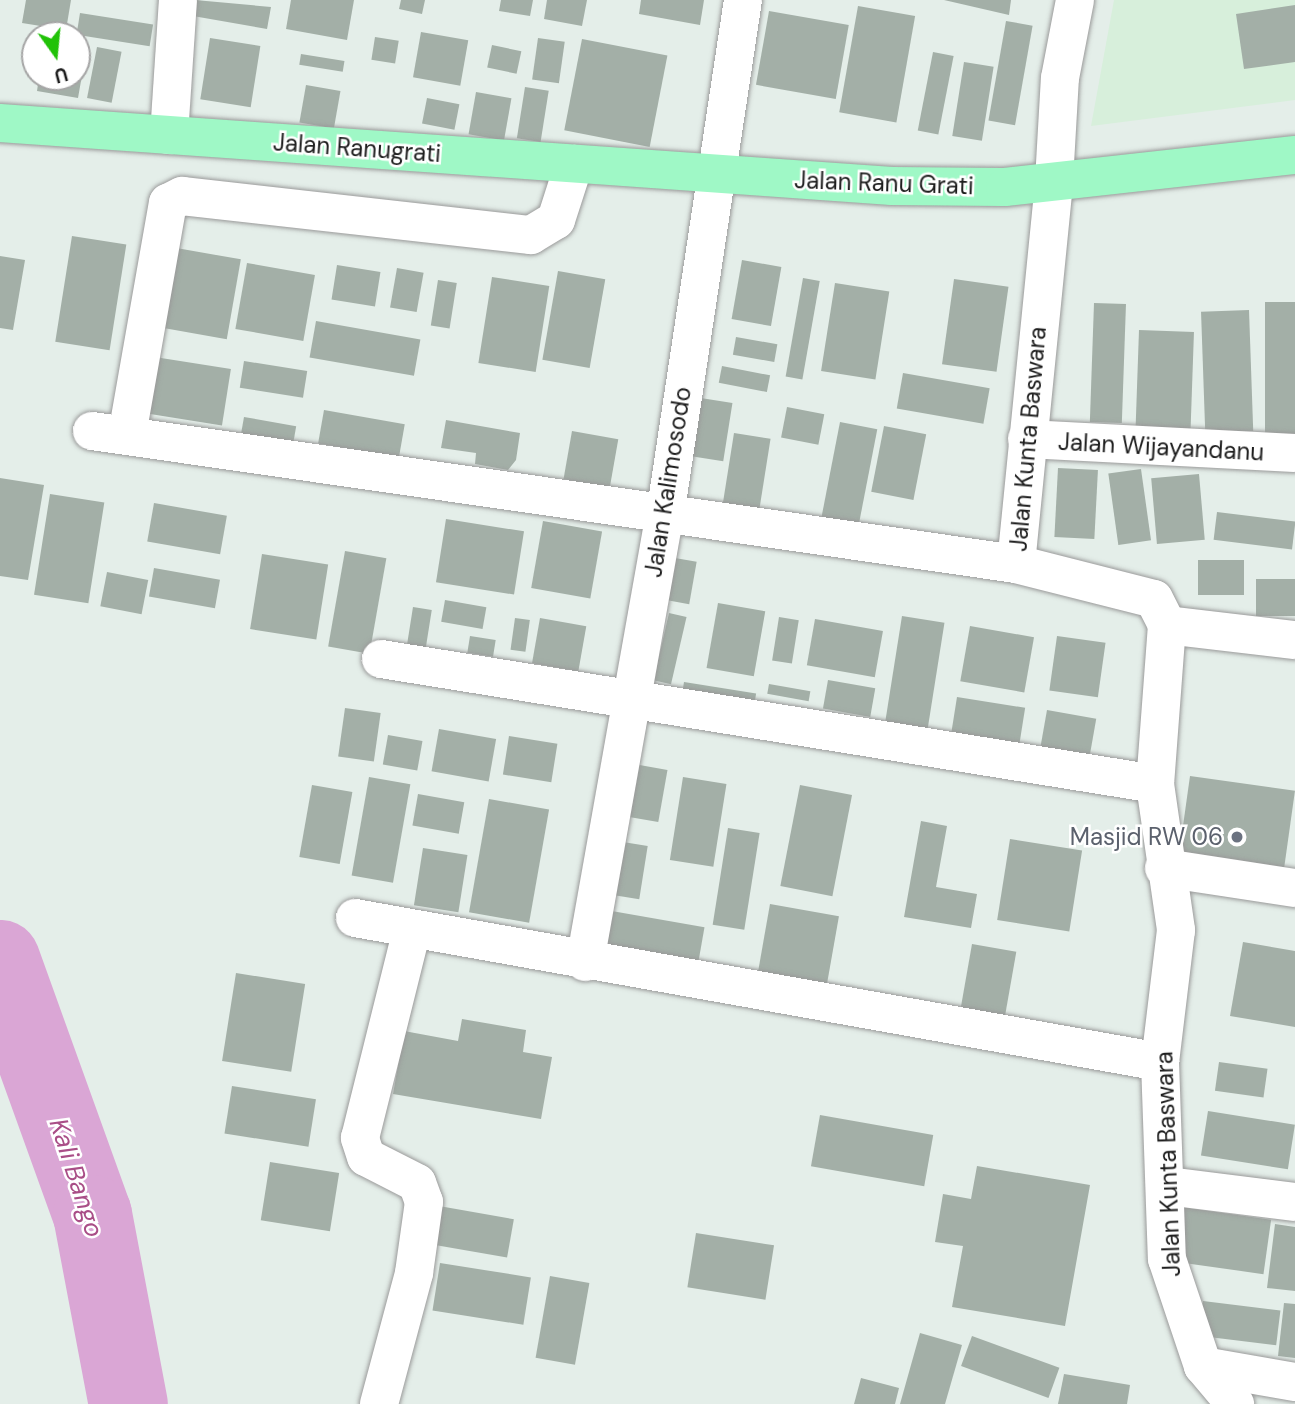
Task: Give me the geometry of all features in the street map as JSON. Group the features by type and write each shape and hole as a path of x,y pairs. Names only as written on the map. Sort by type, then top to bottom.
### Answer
{"main road":[{"name":"Jalan Ranugrati","path":"0,123 714,174"},
{"name":"Jalan Ranu Grati","path":"714,174 892,186 1054,181 1295,155"}],"street":[{"path":"169,135 178,0"},
{"name":"Jalan Kalimosodo","path":"585,962 666,509 714,174 743,0"},
{"name":"Jalan Kunta Baswara","path":"1075,0 1060,78 1054,181 1016,564 1142,593 1154,598 1167,625 1155,784 1164,869 1176,930 1160,1062 1167,1186 1167,1259 1216,1390"},
{"path":"574,164 556,220 531,234 182,196 167,203 109,433 666,509 1016,564"},
{"name":"Jalan Wijayandanu","path":"1027,439 1295,453"},
{"path":"1167,625 1295,640"},
{"path":"382,659 1155,784"},
{"path":"1164,869 1295,888"},
{"path":"355,918 585,962 1160,1062"},
{"path":"379,1404 414,1273 424,1202 417,1183 366,1157 360,1138 412,929"},
{"path":"1167,1186 1295,1202"},
{"path":"1216,1390 1295,1382"}],"shaded area":[{"path":"1114,0 1295,0 1295,100 1091,126"}],"building":[{"path":"26,0 71,0 68,21 22,21"},
{"path":"195,0 271,7 267,29 193,16"},
{"path":"291,0 354,0 347,40 286,29"},
{"path":"401,0 425,0 422,14 399,9"},
{"path":"501,0 533,0 530,16 499,11"},
{"path":"547,0 587,0 582,26 544,19"},
{"path":"641,0 704,0 700,25 639,14"},
{"path":"944,0 1011,0 1009,15"},
{"path":"1295,5 1295,62 1244,69 1236,14"},
{"path":"858,6 915,16 896,122 839,112"},
{"path":"769,11 849,25 836,99 756,85"},
{"path":"80,13 153,25 150,46 91,37 91,21 79,21"},
{"path":"1006,21 1033,26 1015,125 988,120"},
{"path":"421,32 468,40 460,86 413,77"},
{"path":"375,37 399,41 395,63 371,60"},
{"path":"210,38 260,46 251,107 200,99"},
{"path":"538,38 565,42 559,83 532,80"},
{"path":"582,39 667,56 650,147 564,130"},
{"path":"492,45 521,51 517,74 487,67"},
{"path":"97,47 122,52 112,103 87,98 88,91 91,91"},
{"path":"933,52 954,56 938,135 918,131"},
{"path":"301,54 344,61 343,72 299,65"},
{"path":"964,62 994,67 982,141 952,136"},
{"path":"306,85 340,91 334,129 299,122"},
{"path":"525,87 549,91 541,142 517,138"},
{"path":"37,91 79,91 78,98"},
{"path":"476,92 511,98 504,141 469,134"},
{"path":"427,98 459,104 454,130 422,124"},
{"path":"72,236 126,245 110,350 55,342"},
{"path":"165,246 241,259 227,339 151,326"},
{"path":"0,256 25,260 13,330 0,328"},
{"path":"742,260 781,267 771,326 732,319"},
{"path":"247,263 315,275 303,341 235,329"},
{"path":"337,265 380,272 375,306 332,300"},
{"path":"397,268 424,273 417,312 390,307"},
{"path":"558,271 605,279 590,368 542,360"},
{"path":"492,277 549,286 536,372 478,363"},
{"path":"803,278 820,281 802,379 786,376"},
{"path":"954,279 1008,287 996,372 942,364"},
{"path":"438,280 457,283 450,328 431,325"},
{"path":"835,283 889,292 875,380 821,371"},
{"path":"1265,302 1295,302 1295,442 1265,442"},
{"path":"1094,303 1126,304 1122,423 1090,422"},
{"path":"1249,310 1253,431 1205,433 1201,312"},
{"path":"316,321 420,339 414,376 310,357"},
{"path":"1139,330 1194,332 1191,429 1136,427"},
{"path":"736,337 777,344 774,362 733,355"},
{"path":"142,355 231,369 222,425 133,411"},
{"path":"244,361 307,371 303,398 240,388"},
{"path":"722,366 770,375 767,392 719,383"},
{"path":"903,373 990,388 983,424 897,408"},
{"path":"688,396 732,403 723,461 679,454"},
{"path":"787,407 824,414 818,445 781,437"},
{"path":"324,410 405,424 399,458 318,443"},
{"path":"244,417 296,426 293,444 241,435"},
{"path":"446,420 520,433 516,460 508,470 475,464 476,453 441,448"},
{"path":"840,422 877,429 859,525 821,518"},
{"path":"884,426 926,434 913,500 871,492"},
{"path":"572,431 618,439 610,487 563,479"},
{"path":"734,433 771,439 757,522 721,516"},
{"path":"1058,468 1098,470 1094,539 1054,537"},
{"path":"1141,469 1151,540 1118,545 1108,474"},
{"path":"1199,474 1205,540 1157,544 1151,478"},
{"path":"0,478 44,485 28,580 0,576"},
{"path":"50,494 104,503 88,603 34,595"},
{"path":"154,503 227,516 220,554 147,541"},
{"path":"1217,512 1295,522 1292,549 1214,540"},
{"path":"446,519 524,531 514,595 436,582"},
{"path":"543,521 602,531 590,598 531,588"},
{"path":"345,551 386,558 370,654 328,647"},
{"path":"262,554 328,564 316,640 250,629"},
{"path":"675,558 697,562 689,604 668,600"},
{"path":"1198,560 1244,560 1244,595 1198,595"},
{"path":"154,568 220,580 215,608 149,597"},
{"path":"107,572 148,580 142,614 100,606"},
{"path":"1256,579 1295,579 1295,616 1256,616"},
{"path":"445,600 486,607 483,629 441,622"},
{"path":"718,603 765,611 754,676 707,668"},
{"path":"413,607 432,610 425,651 406,648"},
{"path":"669,613 687,617 671,684 653,680"},
{"path":"902,616 944,623 926,742 883,736"},
{"path":"779,617 799,620 792,664 772,660"},
{"path":"515,618 530,620 525,652 511,650"},
{"path":"540,618 586,626 578,671 532,663"},
{"path":"815,619 883,631 875,677 807,665"},
{"path":"970,626 1034,637 1024,692 960,681"},
{"path":"470,636 496,640 493,657 467,653"},
{"path":"1057,636 1106,643 1098,697 1049,690"},
{"path":"828,680 875,688 870,717 823,709"},
{"path":"684,682 756,693 755,701 683,690"},
{"path":"769,684 810,691 809,701 767,694"},
{"path":"957,697 1025,708 1019,746 951,736"},
{"path":"345,708 381,713 374,762 338,757"},
{"path":"1047,710 1096,719 1088,764 1039,755"},
{"path":"439,729 496,739 489,781 432,771"},
{"path":"388,735 422,741 417,771 383,765"},
{"path":"509,736 557,744 551,782 503,775"},
{"path":"634,764 667,770 658,822 625,816"},
{"name":"Masjid RW 06","path":"1190,776 1295,791 1283,874 1178,859"},
{"path":"369,777 410,784 393,883 352,875"},
{"path":"683,777 726,784 713,867 670,860"},
{"path":"312,785 352,792 340,864 299,857"},
{"path":"800,785 852,795 832,896 780,886"},
{"path":"418,794 464,802 459,834 412,826"},
{"path":"489,799 549,810 529,923 469,912"},
{"path":"921,821 947,826 936,887 977,894 971,928 904,917"},
{"path":"728,828 760,833 744,930 713,925"},
{"path":"1010,839 1082,850 1069,931 997,920"},
{"path":"623,842 648,846 639,899 615,895"},
{"path":"423,848 467,855 458,912 414,905"},
{"path":"770,904 839,916 827,986 758,974"},
{"path":"606,910 704,927 696,974 598,956"},
{"path":"1243,942 1295,951 1295,1027 1230,1016"},
{"path":"972,944 1016,952 1004,1023 959,1015"},
{"path":"236,973 305,984 291,1072 222,1061"},
{"path":"462,1019 526,1030 523,1052 552,1057 541,1119 393,1094 404,1031 458,1041"},
{"path":"1219,1062 1268,1069 1263,1098 1215,1091"},
{"path":"232,1086 316,1099 308,1147 224,1133"},
{"path":"1208,1111 1295,1125 1288,1169 1201,1155"},
{"path":"820,1115 933,1135 924,1186 811,1166"},
{"path":"270,1162 339,1173 330,1231 261,1220"},
{"path":"977,1166 1090,1185 1065,1326 952,1307 963,1246 935,1242 943,1194 971,1199"},
{"path":"439,1206 514,1219 507,1258 432,1244"},
{"path":"1181,1207 1271,1220 1263,1274 1173,1261"},
{"path":"1275,1224 1295,1227 1295,1291 1267,1288"},
{"path":"696,1233 774,1245 765,1300 687,1287"},
{"path":"440,1263 531,1277 523,1325 432,1310"},
{"path":"550,1276 589,1283 575,1365 536,1358"},
{"path":"1203,1301 1280,1311 1276,1345 1199,1336"},
{"path":"1284,1303 1295,1304 1295,1358 1278,1356"},
{"path":"920,1333 962,1345 945,1404 900,1404"},
{"path":"972,1336 1059,1368 1048,1398 961,1366"},
{"path":"1064,1374 1130,1385 1127,1404 1058,1404"},
{"path":"861,1378 899,1388 895,1404 854,1404"}],"waterway":[{"name":"Kali Bango","path":"0,959 92,1214 128,1404"}],"place":[{"name":"Masjid RW 06","path":"1237,837"}]}
